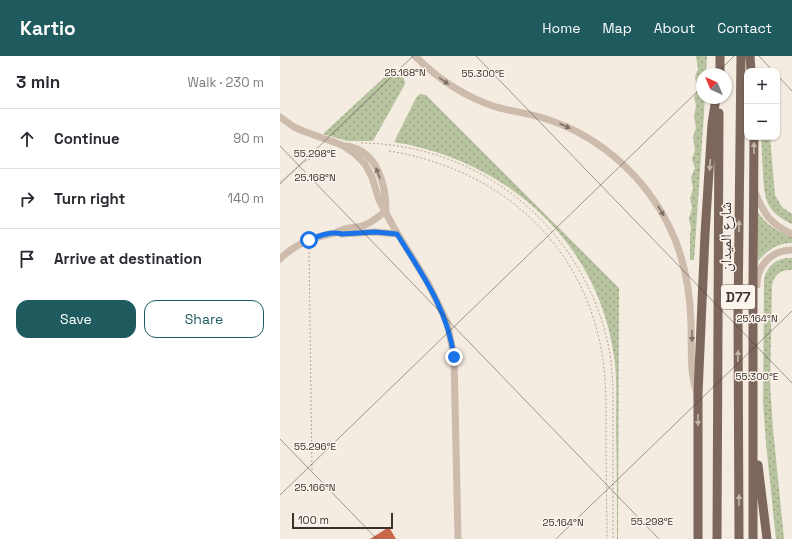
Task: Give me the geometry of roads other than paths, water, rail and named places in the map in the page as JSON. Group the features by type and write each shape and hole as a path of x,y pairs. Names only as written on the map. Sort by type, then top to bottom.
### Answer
{"main road":[{"path":"720,56 720,68"},
{"name":"شارع الميدان","path":"739,539 738,305 742,56"},
{"path":"750,56 751,68"},
{"path":"698,539 698,394 705,234 712,124 715,104"},
{"name":"شارع الميدان","path":"717,539 719,104"},
{"path":"754,140 754,539"},
{"path":"753,436 759,467 767,539"}],"street":[{"path":"415,56 442,80 474,98 496,107 553,121 590,139 614,156 643,186 658,205 669,226 678,247 685,270 691,308 693,376 698,394"},
{"path":"280,117 303,131 342,145 354,153 365,164 372,177 379,200 397,234 435,296 447,322 453,345 455,369 458,539"},
{"path":"753,188 768,217 778,226 792,234"},
{"path":"280,258 294,247 309,240 367,225 386,211"},
{"path":"338,232 342,234 375,232 397,234"},
{"path":"753,316 756,302 758,276 761,267 776,253 792,250"}]}
